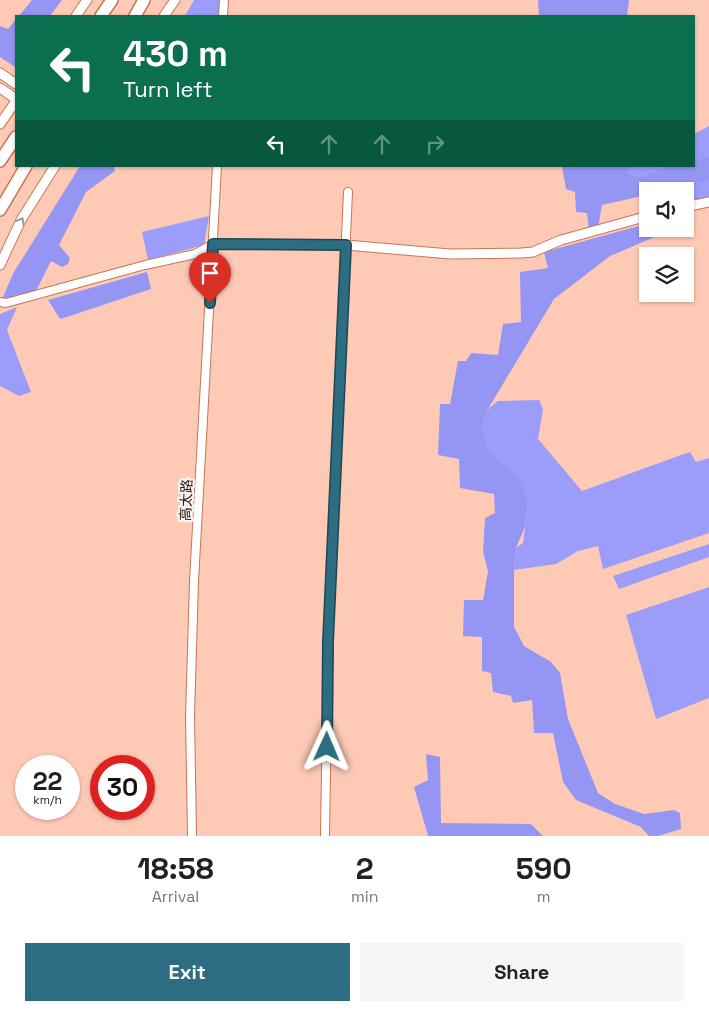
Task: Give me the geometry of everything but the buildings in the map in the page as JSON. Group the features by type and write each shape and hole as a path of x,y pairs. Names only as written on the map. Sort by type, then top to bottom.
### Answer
{"main road":[{"path":"102,15 112,0"},
{"path":"136,15 144,0"},
{"path":"0,161 15,138"},
{"path":"0,210 25,167"}],"street":[{"path":"77,15 87,0"},
{"path":"165,15 175,0"},
{"path":"223,15 224,0"},
{"path":"0,73 15,83"},
{"path":"0,88 15,99"},
{"path":"0,124 15,102"},
{"path":"0,265 22,220 53,167"},
{"name":"高太路","path":"192,836 190,716 192,652 201,440 217,167"},
{"path":"325,836 328,642 348,192"},
{"path":"694,205 709,202"},
{"path":"0,302 6,303 145,265 195,254 213,244 346,245 450,254 521,253 532,252 561,240 639,218"}],"shaded area":[{"path":"32,0 62,0 51,15 20,15"},
{"path":"194,0 220,0 219,15 186,15"},
{"path":"538,0 629,0 627,15 539,15"},
{"path":"15,20 15,67 0,57 0,26 8,29"},
{"path":"709,126 709,156 695,160 695,133"},
{"path":"709,156 709,181 694,185 694,182 639,182 639,197 602,205 598,228 589,232 587,213 576,212 575,192 566,189 562,167 628,167 629,173 639,177 665,167 695,167 695,160"},
{"path":"79,167 114,167 115,171 86,192 59,245 70,258 68,264 62,267 51,261 35,293 1,301 14,272"},
{"path":"628,167 665,167 639,177 629,173"},
{"path":"709,181 709,200 694,204 694,185"},
{"path":"209,216 204,245 148,260 142,232"},
{"path":"639,226 639,237 655,237 610,256 554,299 488,409 482,426 487,445 496,458 514,470 524,489 528,506 525,527 516,548 514,627 524,646 551,662 560,673 568,719 598,793 615,804 644,814 674,810 680,813 681,829 658,836 649,836 641,827 576,800 563,782 553,733 534,733 532,700 513,703 511,696 493,692 491,673 482,671 482,637 463,636 464,600 483,600 488,571 483,552 485,518 495,513 494,494 460,488 459,459 438,455 440,404 450,404 458,361 466,361 471,353 498,355 503,324 521,322 520,272 548,268 544,252"},
{"path":"147,272 151,289 60,319 48,300"},
{"path":"17,307 7,330 31,392 19,396 0,386 0,314"},
{"path":"539,400 543,409 538,439 582,491 690,452 696,462 709,458 709,533 603,569 598,546 578,551 556,564 514,570 516,548 523,543 528,506 514,470 496,458 487,445 482,426 488,409 498,401"},
{"path":"709,544 709,557 619,589 613,576"},
{"path":"709,587 709,698 656,719 626,615"},
{"path":"426,754 440,757 441,823 531,824 543,836 428,836 414,787 428,780"}],"route":[{"path":"210,303 213,244 346,245 328,642 327,747"}]}
